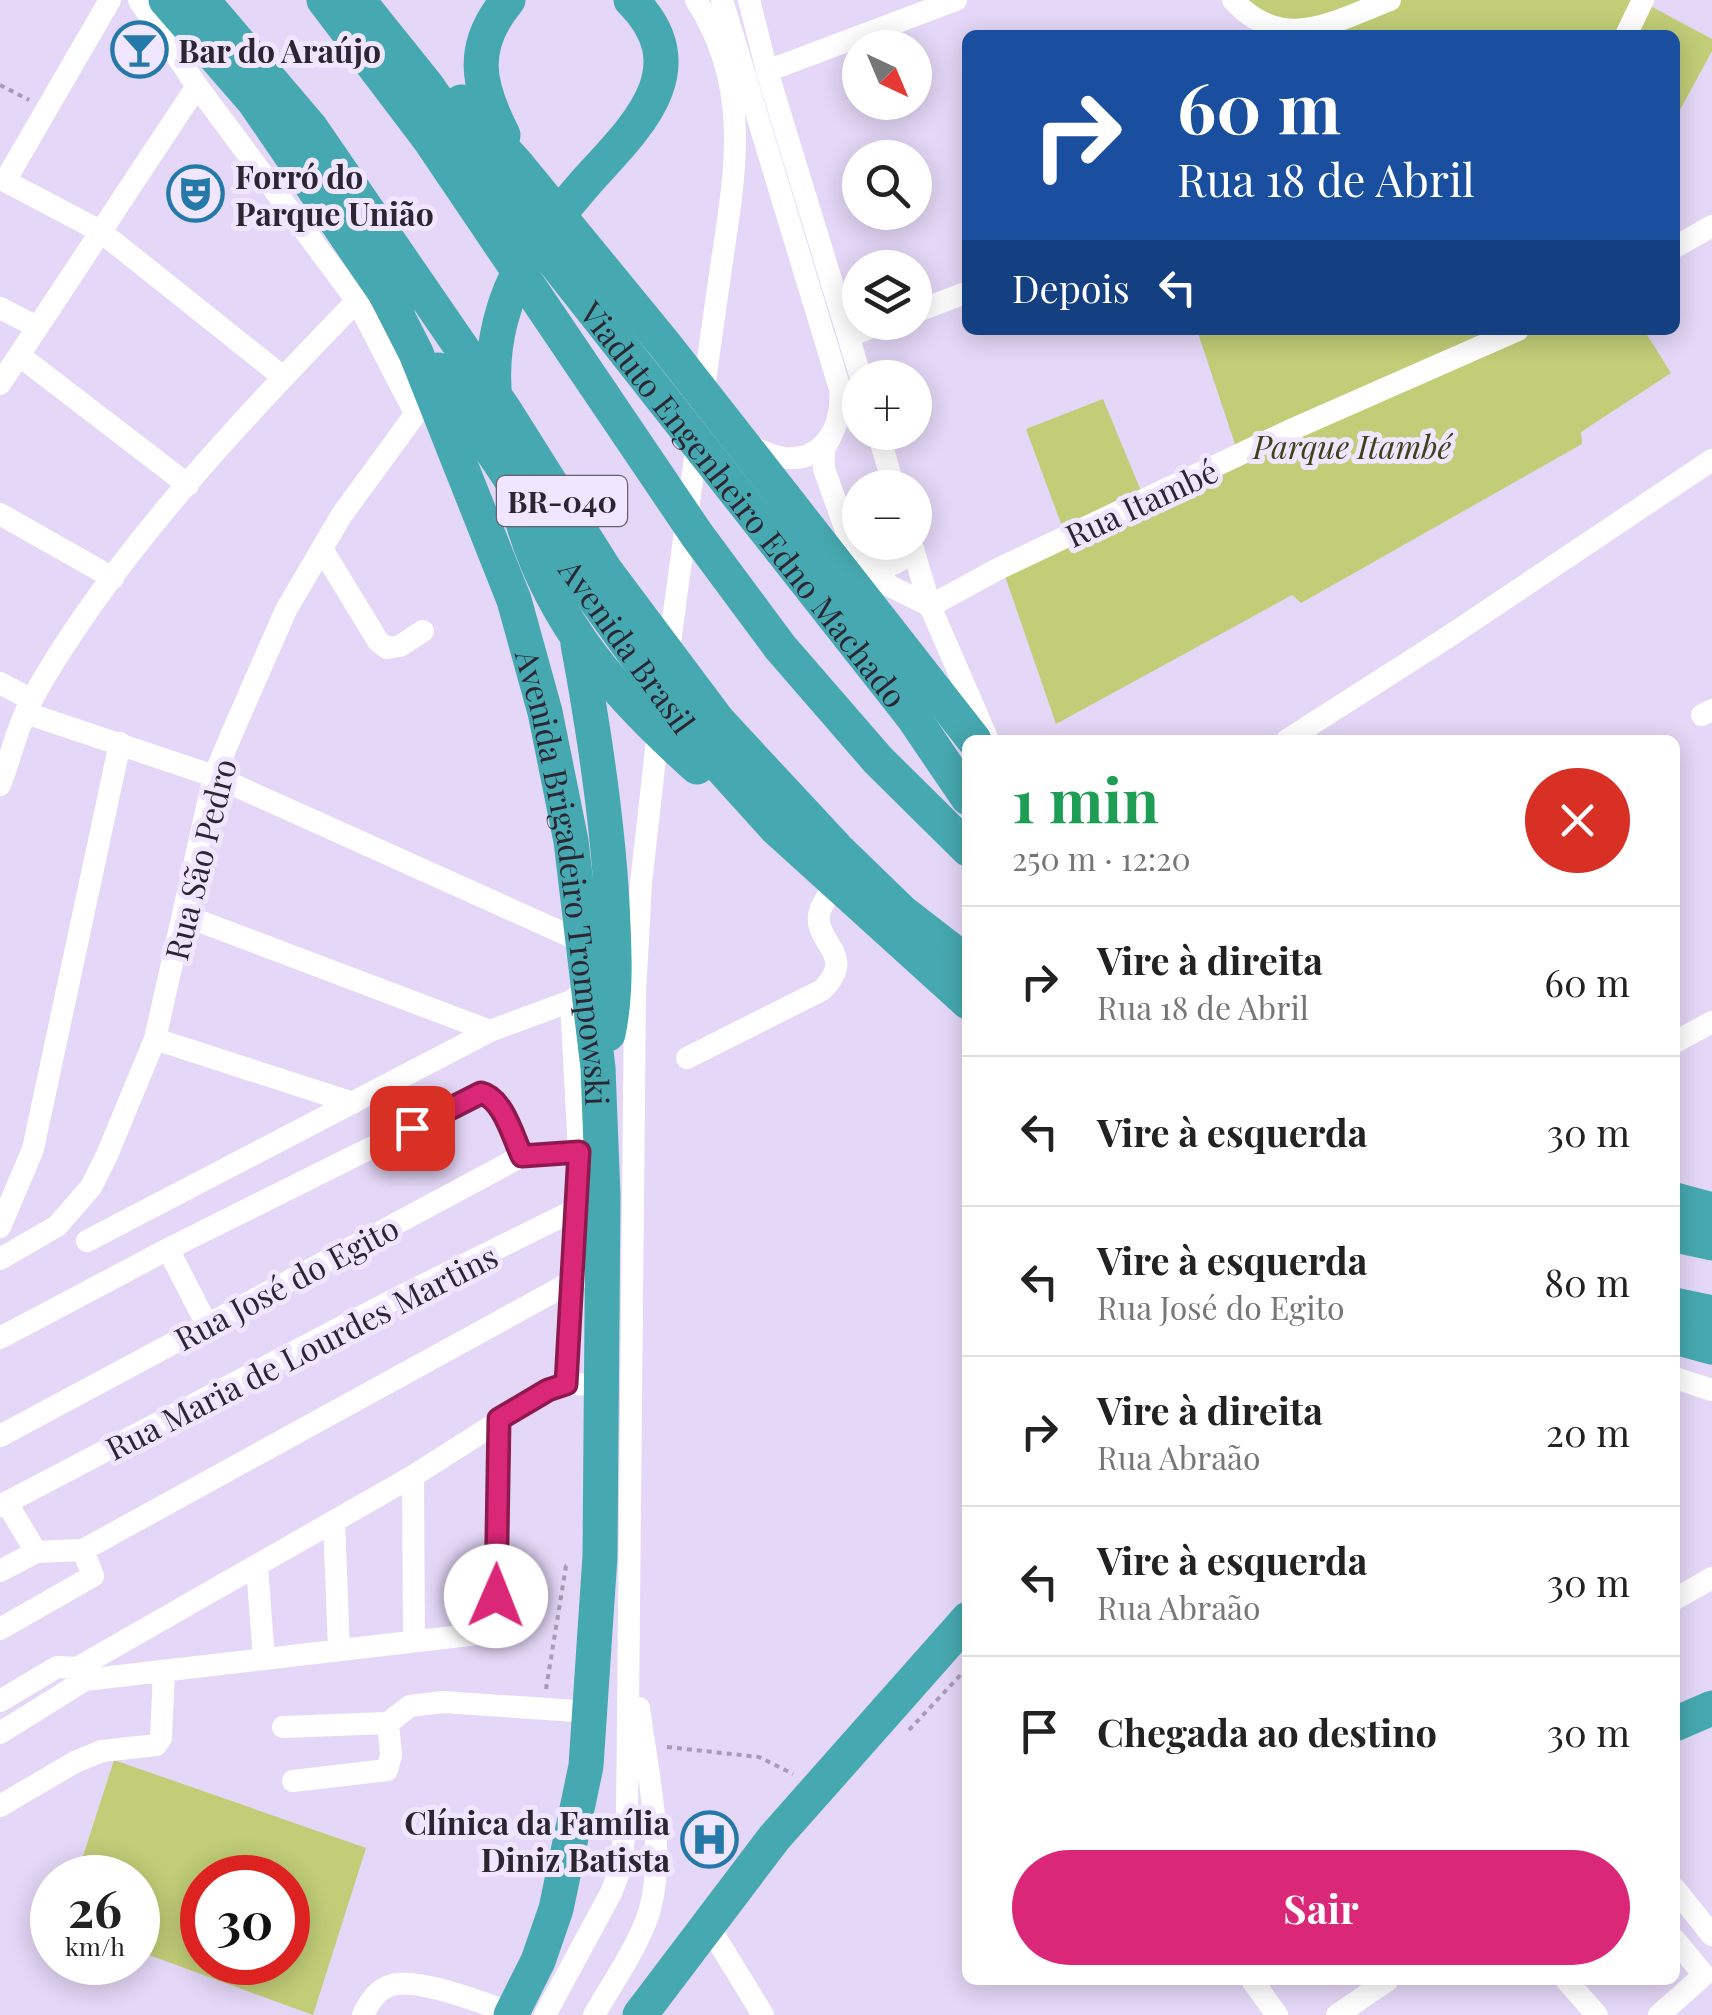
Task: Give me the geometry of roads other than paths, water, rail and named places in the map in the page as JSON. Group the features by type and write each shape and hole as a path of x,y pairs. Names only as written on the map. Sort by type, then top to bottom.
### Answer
{"highway":[{"name":"Avenida Brasil","path":"166,0 254,101 374,291 700,744 776,828 962,997"},
{"name":"Avenida Brasil","path":"202,0 310,127 505,411 605,570 718,720 836,848 902,912 962,959"},
{"name":"BR-040","path":"324,0 430,140 697,534 780,646 878,760 962,843"},
{"path":"343,0 472,168 511,206"},
{"path":"358,0 427,86 511,206"},
{"path":"380,0 519,167 970,735"},
{"path":"508,0 486,35 481,78 485,100 519,167"},
{"path":"631,0 648,19 658,43 662,65 658,89 644,117 532,250 508,298 496,335 493,381 501,446 525,530 577,642 624,696 685,756 727,794 776,828"},
{"name":"Viaduto Engenheiro Edno Machado","path":"511,206 913,717 962,789"},
{"name":"Avenida Brigadeiro Trompowski","path":"374,291 416,352 423,404 467,476 514,600 557,764 571,841 582,942 580,995 598,1068 588,1274 602,1385 600,1556 590,1712 581,1796 556,1908 523,2014"},
{"path":"577,642 598,756 614,939 612,1011 598,1068"},
{"path":"1680,1201 1712,1210"},
{"path":"1680,1236 1712,1243"},
{"path":"1680,1307 1712,1313"},
{"path":"1680,1339 1712,1347"},
{"path":"640,2015 774,1838 962,1629"},
{"path":"1680,1722 1712,1708"},
{"path":"616,2015 632,1994 682,1959"}],"street":[{"path":"110,0 5,181 100,231 283,377"},
{"name":"Avenida Brasil","path":"140,0 197,86 374,291"},
{"path":"363,2015 370,2001 389,1986 410,1983 523,2014 601,1915 619,1872 626,1818 630,1640 635,994 641,883 649,797 735,172 732,89 722,52 696,0"},
{"path":"722,0 840,389 842,406 824,449 824,469 842,524"},
{"path":"749,0 842,313"},
{"path":"767,71 956,0"},
{"path":"1233,0 1246,14 1283,30"},
{"path":"1305,30 1390,0"},
{"path":"1628,30 1642,0"},
{"path":"0,384 197,86"},
{"path":"1680,244 1712,226"},
{"path":"0,786 29,706 114,578 188,485 283,377 374,291"},
{"path":"932,306 962,294"},
{"path":"0,308 37,326"},
{"name":"Rua Itambé","path":"930,606 1478,339"},
{"path":"20,356 188,485"},
{"name":"Rua São Pedro","path":"0,1259 57,1226 90,1188 155,1040 214,776 286,610 341,516 423,404"},
{"path":"712,408 754,449 780,458 806,457 831,436"},
{"path":"1295,735 1712,460"},
{"path":"0,514 114,578"},
{"path":"322,549 378,640 387,648 400,646 423,630"},
{"path":"862,560 890,586 930,606"},
{"path":"865,560 876,566 892,566 899,560"},
{"path":"916,560 930,606 986,735"},
{"path":"0,683 29,706 214,776 582,942"},
{"path":"0,1228 33,1149 120,743"},
{"path":"687,1058 822,990 836,977 838,966 817,920 821,902 837,886"},
{"path":"183,915 490,1031"},
{"path":"87,1241 490,1031 580,995 579,1152 590,1204"},
{"path":"1680,1039 1712,1022"},
{"path":"155,1040 352,1102"},
{"path":"0,1338 168,1249 481,1093 490,1095 497,1104 522,1156"},
{"name":"Rua José do Egito","path":"0,1436 522,1156 579,1152"},
{"name":"Rua Maria de Lourdes Martins","path":"3,1504 397,1298 590,1204"},
{"path":"168,1249 207,1325"},
{"path":"566,1384 588,1274"},
{"path":"0,1571 36,1552 83,1550 588,1274"},
{"path":"1680,1380 1712,1390"},
{"path":"0,1733 81,1674 414,1476 548,1390 566,1384 602,1385"},
{"path":"0,1701 57,1667 81,1674 164,1670 495,1632 499,1419"},
{"path":"414,1476 414,1642"},
{"path":"3,1504 36,1552"},
{"path":"334,1522 339,1650"},
{"path":"0,1630 93,1576 83,1550"},
{"path":"258,1567 264,1659"},
{"path":"1680,1596 1712,1578"},
{"path":"594,2015 647,1918 656,1874 657,1852 630,1640"},
{"path":"0,1806 102,1750 156,1745 161,1738 164,1670"},
{"path":"283,1727 388,1723 410,1706 443,1702 590,1712"},
{"path":"292,1780 387,1770 391,1755 388,1723"},
{"path":"1680,1895 1712,1935"},
{"path":"708,1925 763,2015"},
{"path":"1659,2015 1708,1979 1680,1946"},
{"path":"1256,1985 1277,2015"},
{"path":"1337,2015 1381,1985"},
{"path":"1570,1985 1597,2015"}],"place":[{"name":"Bar do Araújo","path":"139,49"},
{"name":"Forró do Parque União","path":"196,193"},
{"name":"Clínica da Família Diniz Batista","path":"709,1839"}],"park label":[{"name":"Parque Itambé","path":"1352,445"}]}
